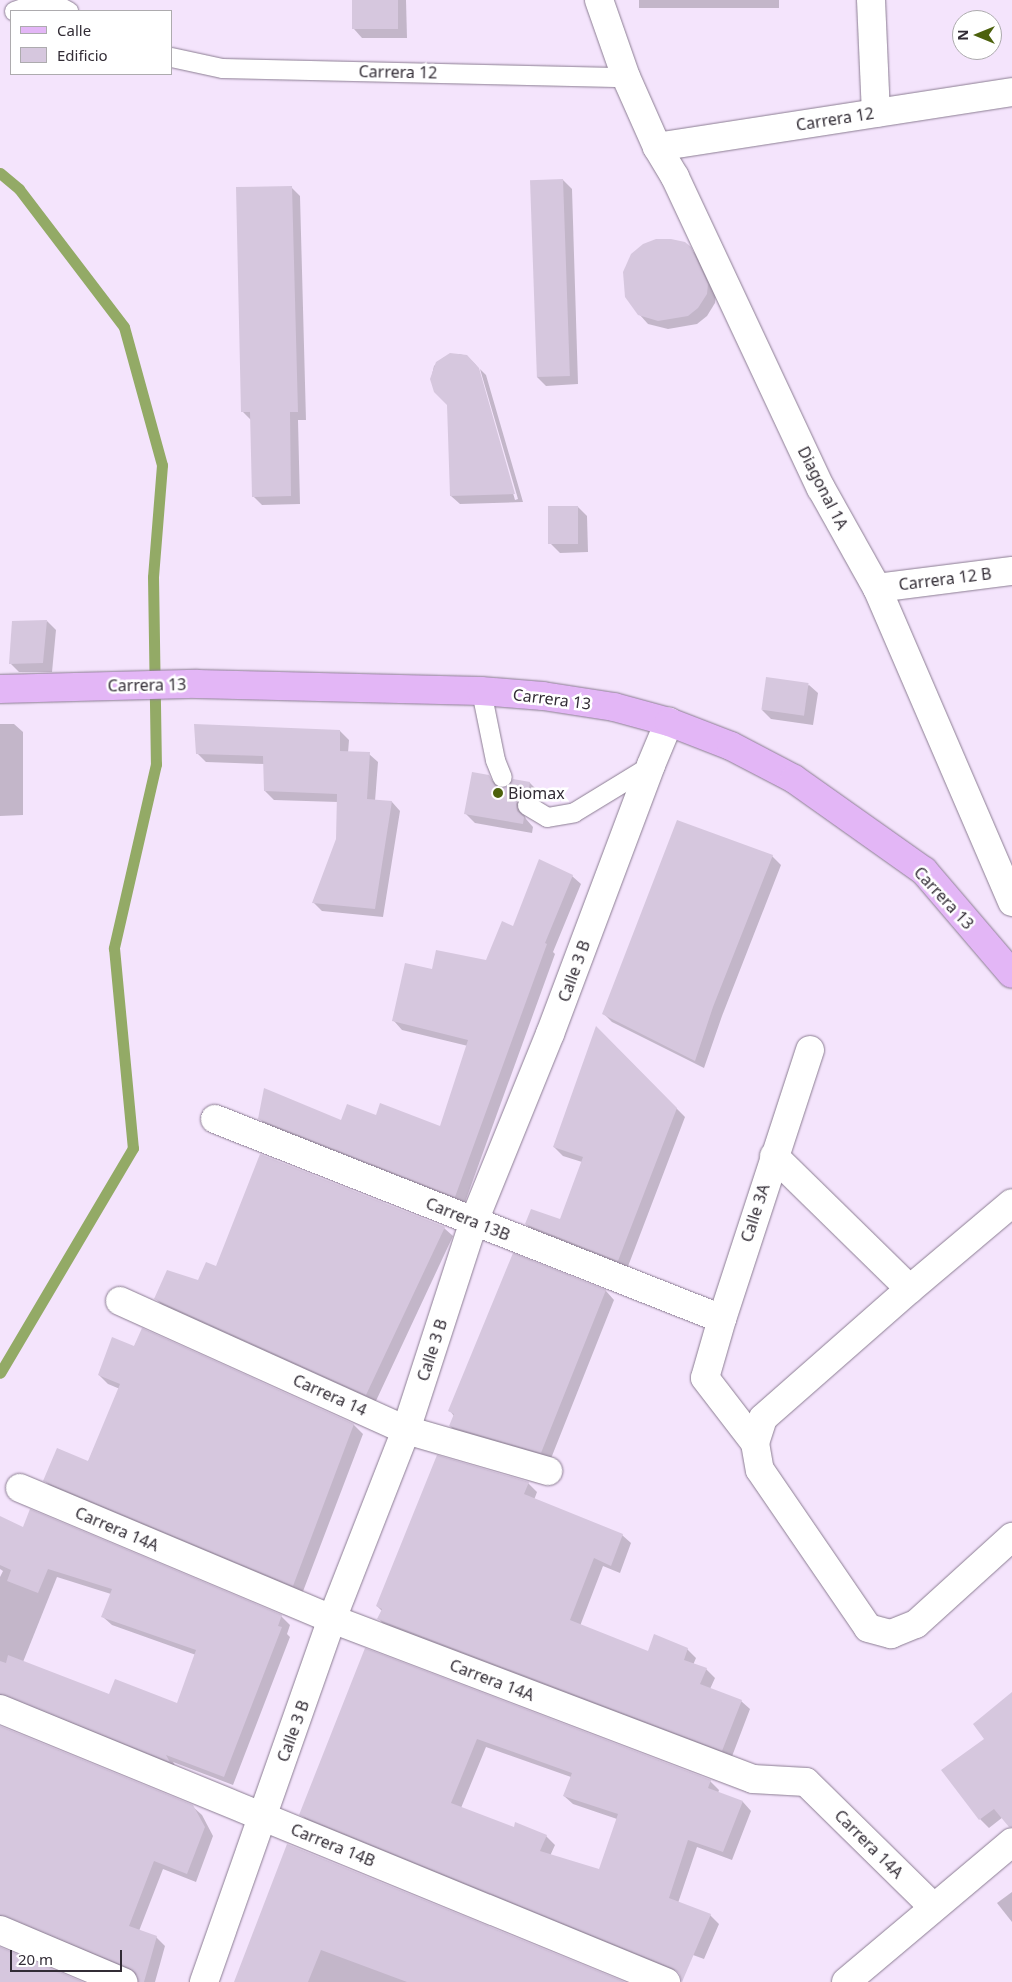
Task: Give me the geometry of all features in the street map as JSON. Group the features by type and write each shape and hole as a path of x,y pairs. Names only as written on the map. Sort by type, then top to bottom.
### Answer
{"main road":[{"name":"Carrera 13","path":"0,689 197,684 481,691 543,696 614,707 669,722 732,746 794,779 924,871 1012,974"}],"street":[{"name":"Diagonal 1A","path":"599,0 626,77 657,146 676,177 821,488 877,588 1012,902"},
{"path":"871,0 876,113"},
{"name":"Carrera 12","path":"657,146 1012,92"},
{"name":"Carrera 12 B","path":"877,588 1012,571"},
{"name":"Calle 3 B","path":"204,1982 332,1619 406,1430 474,1221 550,1034 650,765 669,722"},
{"name":"Calle 3A","path":"754,1443 705,1378 774,1156 810,1050"},
{"name":"Carrera 13B","path":"215,1119 722,1319"},
{"path":"774,1156 910,1289"},
{"path":"1012,1203 910,1289 763,1418 754,1443 760,1470 868,1628 891,1634 916,1624 1012,1537"},
{"name":"Carrera 14","path":"120,1300 406,1430 548,1471"},
{"name":"Carrera 14A","path":"20,1488 332,1619 753,1779 806,1782 933,1907"},
{"name":"Carrera 14B","path":"0,1709 666,1982"},
{"path":"846,1982 1012,1842"},
{"path":"0,1930 123,1982"}],"lane":[{"path":"18,10 28,6 55,4 66,10"},
{"name":"Carrera 12","path":"172,57 222,68 626,77"},
{"path":"481,691 495,760 502,777"},
{"path":"527,805 547,817 574,812 650,765"}],"building":[{"path":"352,0 398,0 398,29 352,29"},
{"path":"563,179 570,376 537,377 530,180"},
{"path":"292,186 298,412 290,412 291,496 252,497 250,412 241,412 236,187"},
{"path":"656,239 671,239 685,242 691,247 708,284 707,294 698,308 688,316 658,321 638,315 625,297 623,272 631,254 643,244"},
{"path":"450,353 467,355 479,368 515,494 450,496 447,405 434,392 430,379 436,362"},
{"path":"548,506 578,506 578,544 548,544"},
{"path":"47,620 43,663 9,664 12,621"},
{"path":"766,677 809,683 804,716 761,710"},
{"path":"194,724 340,730 340,751 370,752 367,799 392,801 375,909 312,903 336,839 337,794 264,791 263,756 196,754"},
{"name":"Biomax","path":"472,772 489,775 495,786 500,788 507,787 513,779 530,782 528,794 521,795 516,804 517,811 524,817 523,824 464,814"},
{"path":"677,820 773,855 713,1007 695,1061 602,1014"},
{"path":"539,859 573,875 545,943 547,944 455,1197 258,1119 264,1088 341,1120 347,1104 376,1115 380,1103 440,1126 468,1040 392,1021 405,963 432,969 436,950 486,960 502,921 513,926"},
{"path":"596,1026 677,1108 618,1261 525,1224 531,1209 560,1219 583,1157 553,1147"},
{"path":"260,1154 445,1227 366,1395 154,1299 167,1270 198,1280 206,1262 216,1266"},
{"path":"513,1253 606,1290 541,1453 449,1426 454,1414 448,1411"},
{"path":"142,1328 354,1424 293,1586 43,1481 57,1448 88,1461 120,1384 98,1375 112,1337 134,1346"},
{"path":"437,1455 529,1482 524,1494 623,1534 611,1566 594,1558 570,1620 648,1651 654,1634 688,1648 684,1660 707,1668 700,1684 742,1700 722,1751 377,1619 382,1609 376,1606"},
{"path":"30,1509 282,1615 278,1626 282,1627 224,1777 166,1755 170,1762 0,1694 0,1661 6,1663 8,1655 109,1694 115,1679 177,1703 196,1650 101,1617 112,1589 48,1569 38,1593 7,1581 11,1570 0,1565 0,1516 23,1527"},
{"path":"365,1648 711,1780 708,1788 743,1801 723,1852 688,1840 669,1898 711,1914 682,1982 679,1973 672,1968 299,1815","holes":["477,1739 572,1773 563,1796 618,1814 599,1869 540,1851 547,1835 515,1822 514,1827 451,1803"]},
{"path":"1012,1692 1012,1827 1009,1827 994,1809 979,1820 941,1770 984,1739 973,1724"},
{"path":"0,1726 193,1805 205,1827 187,1874 154,1861 129,1926 157,1936 144,1982 138,1982 136,1973 129,1968 0,1915"},
{"path":"287,1844 625,1982 407,1982 321,1950 308,1982 234,1982"},
{"path":"0,1947 83,1982 0,1982"}],"waterway":[{"path":"0,173 19,189 124,327 162,465 153,577 156,764 114,948 133,1148 0,1373"}],"place":[{"name":"Biomax","path":"498,793"}]}
